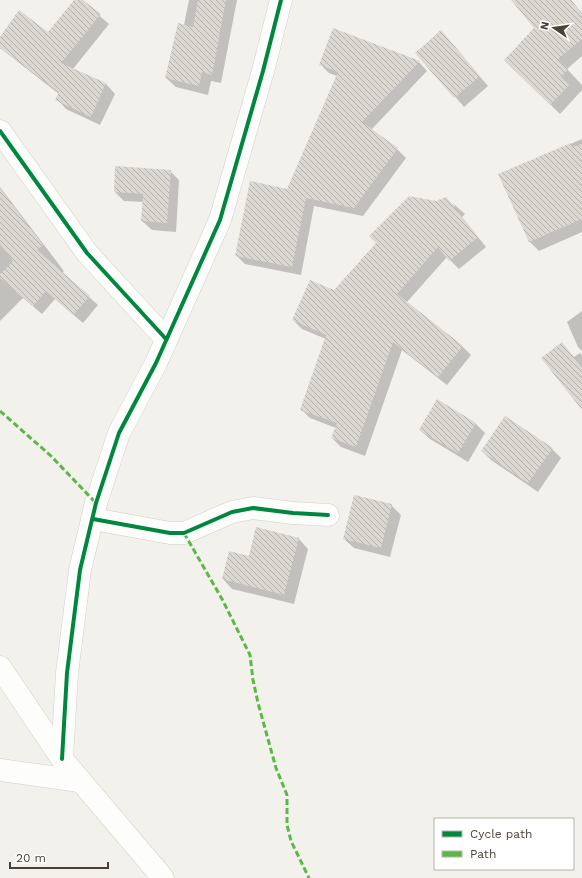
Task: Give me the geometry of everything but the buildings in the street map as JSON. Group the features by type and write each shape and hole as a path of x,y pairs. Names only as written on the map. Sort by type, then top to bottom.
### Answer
{"street":[{"path":"62,759 67,673 79,578 96,503 119,433 156,363 220,220 263,71 281,0"},
{"path":"0,131 87,253 166,339"},
{"path":"93,519 170,533 184,533 232,512 253,508 293,513 328,515"},
{"path":"0,667 62,759 162,878"},
{"path":"0,770 80,781"}],"marked path":[{"path":"0,411 51,456 96,503"},
{"path":"184,533 222,599 250,655 258,703 276,768 287,795 287,825 291,841 309,878"}],"cycle path":[{"path":"62,759 67,673 80,570 96,503 119,433 156,363 220,220 263,71 281,0"},
{"path":"0,131 87,253 166,339"},
{"path":"93,519 170,533 184,533 232,512 253,508 293,513 328,515"}]}
